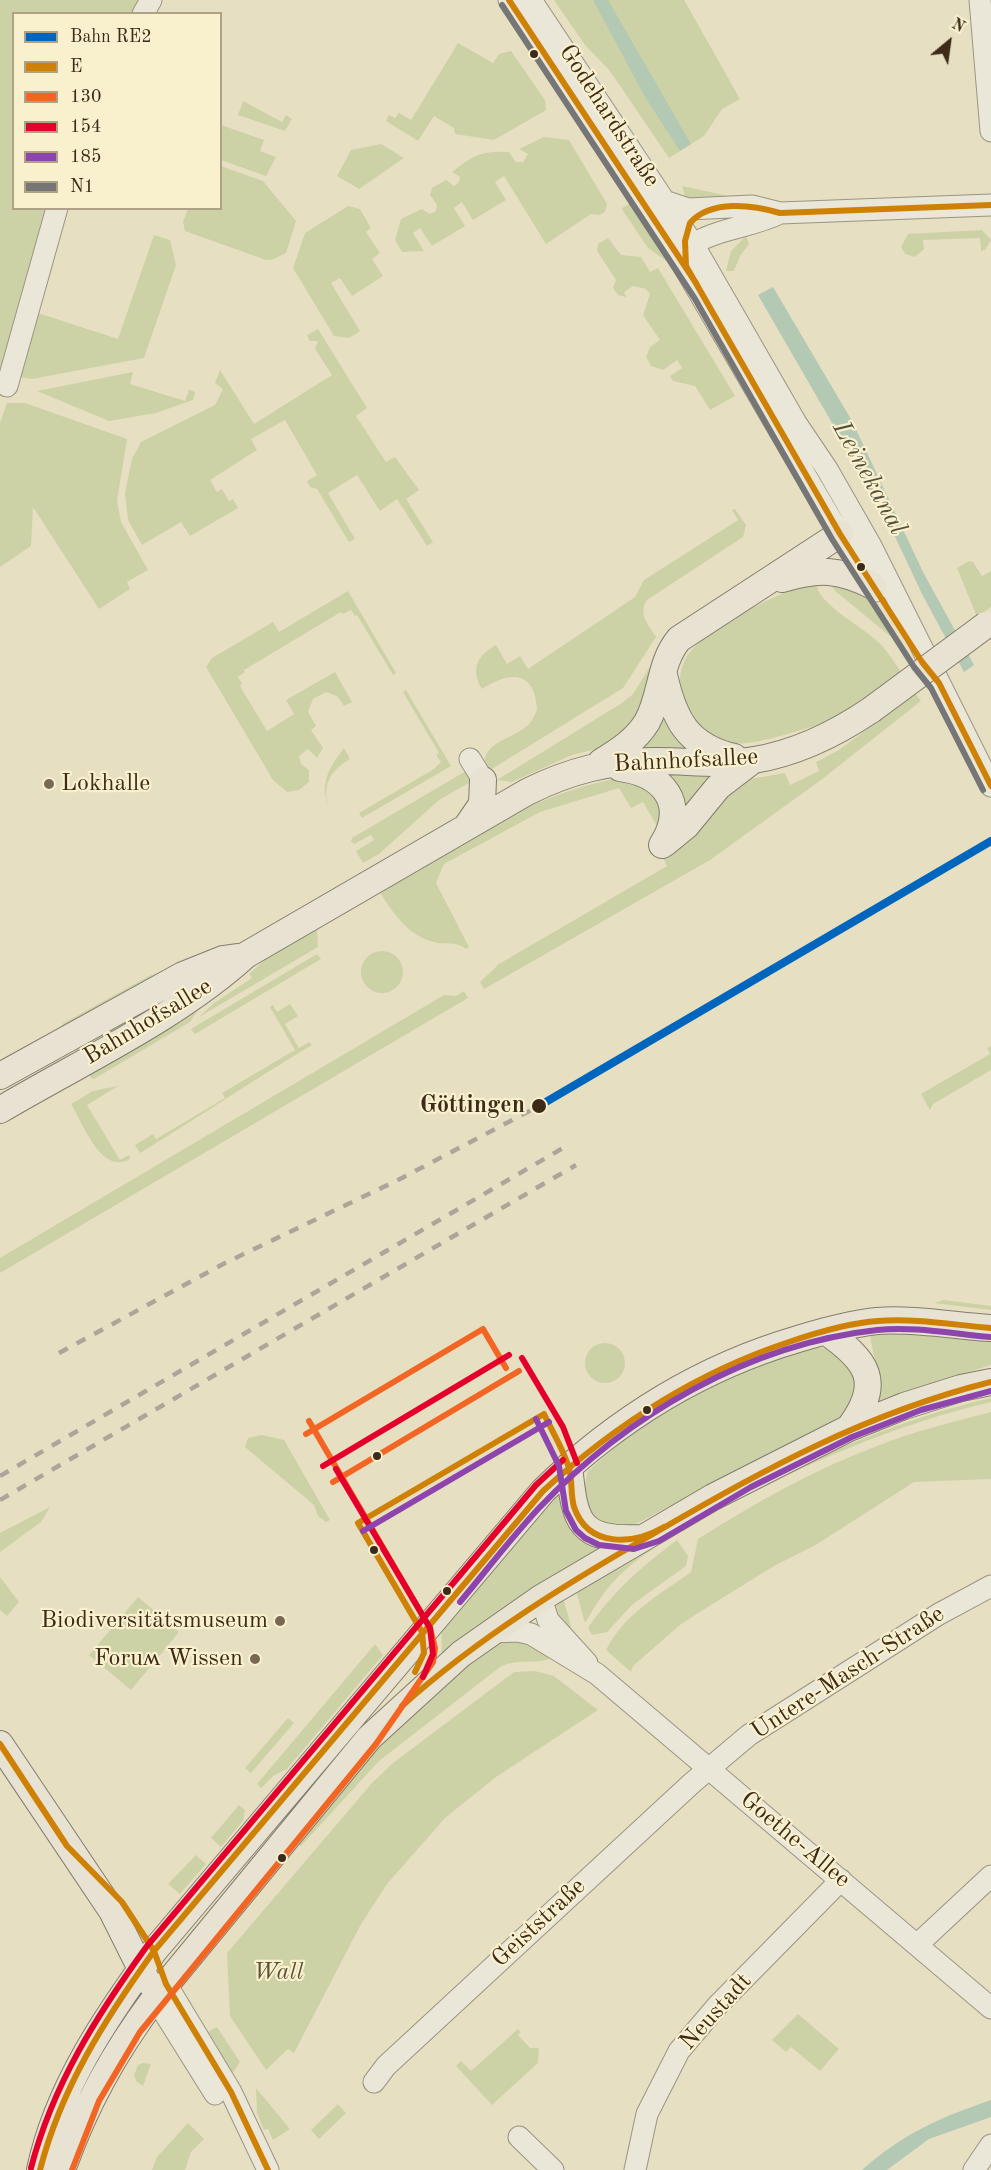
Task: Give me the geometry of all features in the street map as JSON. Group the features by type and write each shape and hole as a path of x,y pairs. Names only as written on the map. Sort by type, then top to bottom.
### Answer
{"main road":[{"path":"596,765 630,742 643,727 653,707 670,651 686,632 849,528"},
{"path":"762,585 801,574 833,571 873,586"},
{"name":"Bahnhofsallee","path":"0,1110 152,1022 226,974 246,955 467,826 560,775 596,765 637,761 752,761 818,741 871,710 989,623"},
{"path":"663,671 673,711 688,734 719,752 752,761"},
{"path":"596,765 640,773 664,787 669,795 673,811 669,834 662,846 682,830 718,787 752,761"},
{"path":"467,826 482,804 476,770 498,790 527,792"},
{"name":"Bahnhofsallee","path":"0,1076 183,975 223,959 246,955"},
{"path":"33,1059 45,1083"},
{"path":"40,2170 52,2128 69,2087 92,2044 147,1960 543,1491 569,1466 643,1408 688,1382 739,1359 825,1331 880,1321 991,1328"},
{"path":"825,1331 846,1345 866,1367 867,1395 862,1410 849,1428"},
{"path":"63,2170 91,2097 128,2035 160,1991 369,1738 435,1675 541,1598 713,1497 849,1428 915,1403 991,1382"},
{"path":"569,1466 574,1506 584,1526 607,1538 645,1538"},
{"path":"0,1744 67,1846 147,1960 160,1991"}],"street":[{"name":"Godehardstraße","path":"509,0 686,266 849,528 939,683 991,786"},
{"name":"Godehardstraße","path":"531,0 664,201 796,423 827,469 873,586 922,662 939,683"},
{"path":"980,0 991,131"},
{"path":"664,201 688,209 752,206 780,213 991,205"},
{"path":"687,239 699,213 708,208"},
{"path":"7,386 56,210"},
{"path":"662,229 687,239 764,220 780,213"},
{"name":"Godehardstraße","path":"686,266 687,239"},
{"name":"Untere-Masch-Straße","path":"709,1768 772,1719 939,1614 991,1586"},
{"name":"Goethe-Allee","path":"541,1598 548,1620 597,1674 991,2008"},
{"name":"Goethe-Allee","path":"492,1632 507,1630 531,1634 563,1656 597,1674"},
{"name":"Geiststraße","path":"374,2082 386,2066 709,1768"},
{"path":"918,1944 991,1876"},
{"name":"Neustadt","path":"635,2170 647,2114 680,2051 721,2001 841,1880"},
{"path":"160,1991 231,2092 266,2170"},
{"path":"519,2137 553,2170"},
{"path":"974,2170 991,2145"}],"green space":[{"path":"0,0 142,0 135,12 12,12 12,210 52,210 0,383"},
{"path":"554,0 684,0 740,99 722,109 704,136 669,158 610,71 585,45"},
{"path":"458,43 493,63 499,54 511,51 545,100 546,110 494,140 455,134 454,128 434,116 418,141 386,121 389,115 395,118 399,113 411,120"},
{"path":"243,101 282,122 286,115 292,119 285,131 238,115"},
{"path":"222,125 264,140 260,151 276,157 266,176 222,160"},
{"path":"544,137 569,140 607,204 605,212 599,215 591,214 546,244 504,176 495,182 506,200 473,220 462,202 454,208 465,226 432,246 420,228 413,233 424,251 402,252 395,240 401,219 422,209 430,214 436,211 437,205 430,195 432,188 446,180 454,186 459,182 460,177 452,172 472,158 484,153 509,152 516,162 523,162 528,154 519,149"},
{"path":"381,144 404,158 359,189 337,176 351,150"},
{"path":"222,166 263,181 296,221 286,253 266,260 185,231 183,222 188,210 222,210"},
{"path":"682,186 724,195 725,200 686,199"},
{"path":"634,201 676,268 648,248 623,211 622,208"},
{"path":"348,206 360,209 371,228 366,232 380,253 372,259 383,276 352,296 340,278 331,283 360,331 349,338 334,336 293,268 305,233"},
{"path":"982,230 991,240 985,250 981,251 980,238 923,240 924,249 915,257 905,254 901,247 908,234"},
{"path":"154,235 170,240 176,265 144,358 32,379 15,376 35,312 118,339"},
{"path":"746,236 749,244 740,256 734,271 726,271 731,251"},
{"path":"608,238 621,255 641,257 650,272 658,268 735,396 710,410 695,386 673,381 670,376 682,368 677,360 663,370 651,366 646,357 650,347 660,340 643,315 650,294 646,289 633,286 624,292 626,297 618,295 613,288 616,280 597,251 598,244"},
{"path":"318,329 367,408 356,416 386,462 395,457 419,490 406,499 433,542 427,546 397,499 380,511 357,475 328,493 355,539 349,542 317,489 310,487 307,481 317,475 285,420 251,439 257,450 210,480 217,492 222,489 229,501 233,499 238,508 190,536 181,522 142,545 128,520 125,493 132,459 141,442 215,405 223,389 215,383 220,370 254,424 332,375 315,349 318,341 310,341 307,335"},
{"path":"133,372 130,384 185,401 189,390 195,392 193,400 156,413 109,421 37,391"},
{"path":"7,403 25,403 127,439 117,501 121,522 148,570 127,582 130,589 99,609 33,507 31,546 0,567 0,423"},
{"path":"735,509 746,525 743,537 647,600 643,610 647,623 656,637 623,688 487,772 485,762 491,748 523,729 530,723 537,710 532,687 519,678 502,679 482,689 476,676 476,669 484,653 496,645 507,664 520,656 528,669 635,597 644,580 738,520 732,510"},
{"path":"969,561 973,562 982,576 991,571 991,607 977,617 957,568"},
{"path":"815,581 818,591 834,609 884,648 921,701 821,780 710,860 484,989 480,982 499,964 667,866 662,856 733,787 750,779 785,773 790,785 819,771 816,762 839,750 896,708 884,686 857,707 839,717 762,741 733,744 708,736 697,726 688,712 681,693 681,674 685,660 694,648 724,624 783,593"},
{"path":"831,584 855,591 870,600 891,637 834,590"},
{"path":"348,591 396,673 393,675 357,615 355,616 351,610 343,614 341,612 244,670 245,672 238,677 242,684 240,686 267,731 294,714 286,700 335,672 352,702 344,706 337,696 326,692 313,699 308,712 316,726 311,730 323,748 317,758 308,749 299,756 301,764 309,770 309,782 299,790 287,792 273,780 206,667 212,658 273,622 279,632"},
{"path":"653,662 641,716 612,745 572,755 512,782 497,780 622,703 633,694"},
{"path":"406,690 451,766 362,818 359,813 434,769 441,762 436,755 439,753 403,692"},
{"path":"656,707 703,754 638,753"},
{"path":"344,748 350,759 343,763 329,779 326,792 329,808 326,799 325,783 330,769"},
{"path":"652,769 715,771 684,825"},
{"path":"466,771 472,781 439,800 379,854 363,863 356,851 374,840 371,835 354,844 351,841 352,838"},
{"path":"614,779 636,779 662,799 661,833 643,802 631,808 619,788 540,812 444,864 436,883 469,947 466,949 456,944 438,943 419,936 403,924 379,891 492,824 552,797"},
{"path":"317,927 318,947 199,1017 214,1003 252,978 249,974 272,953"},
{"path":"268,933 63,1029 62,1024 149,976"},
{"path":"382,951 397,957 403,972 397,987 382,993 367,987 361,972 367,957"},
{"path":"317,954 321,959 195,1034 191,1029"},
{"path":"224,969 78,1055 75,1050 151,1004"},
{"path":"464,991 468,998 0,1273 0,1258 444,995 456,996"},
{"path":"210,1000 197,1011 190,1022 94,1079 85,1068"},
{"path":"290,1004 298,1016 285,1024 299,1048 309,1042 312,1045 140,1153 135,1145 153,1134 156,1139 225,1098 222,1093 295,1050 270,1007 273,1005 277,1012"},
{"path":"991,1046 991,1070 933,1104 930,1110 921,1094 990,1054 987,1048"},
{"path":"118,1086 87,1105 120,1160 129,1155 130,1159 120,1162 110,1160 94,1145 71,1104 93,1091"},
{"path":"944,1300 991,1306 991,1310 934,1303"},
{"path":"869,1332 991,1337 991,1365 879,1400 879,1380"},
{"path":"605,1343 619,1349 625,1363 619,1377 605,1383 591,1377 585,1363 591,1349"},
{"path":"816,1347 827,1348 855,1370 855,1396 843,1415 634,1525 608,1525 592,1513 582,1497 588,1471 652,1416 766,1358"},
{"path":"991,1398 991,1402 919,1422 815,1462 715,1512 666,1540 631,1566 605,1592 585,1623 575,1587 675,1531 777,1478 829,1453 882,1431"},
{"path":"991,1412 991,1479 914,1482 814,1546 774,1566 680,1625 633,1666 631,1672 606,1650 622,1626 632,1616 691,1572 698,1539 719,1526 785,1488 853,1455 905,1436"},
{"path":"262,1435 284,1440 330,1520 326,1522 318,1516 314,1505 245,1447 248,1438"},
{"path":"559,1492 606,1550 442,1656 441,1624 542,1507"},
{"path":"50,1507 41,1522 0,1552 0,1533"},
{"path":"677,1540 688,1556 686,1566 633,1604 607,1632 592,1635 588,1628 608,1602 639,1570"},
{"path":"0,1577 19,1602 7,1616 0,1610"},
{"path":"562,1594 572,1632 553,1618 552,1606"},
{"path":"138,1597 179,1632 131,1690 89,1655"},
{"path":"525,1639 553,1657 541,1661 514,1662 500,1667 379,1761 301,1846 298,1845 305,1831 357,1764 493,1641"},
{"path":"375,1644 383,1655 287,1769 273,1776 261,1788 257,1784"},
{"name":"Wall","path":"535,1671 554,1676 598,1710 496,1777 445,1818 387,1884 360,1926 294,2053 288,2049 266,2070 230,2016 227,1953 372,1783 393,1763 514,1672"},
{"path":"288,1718 294,1723 251,1773 245,1768"},
{"path":"239,1805 245,1810 243,1821 221,1847 211,1838"},
{"path":"196,1855 206,1864 180,1894 168,1884"},
{"path":"798,2014 839,2049 820,2071 791,2047 786,2052 772,2040"},
{"path":"217,2027 240,2062 230,2077 204,2034"},
{"path":"518,2029 521,2032 518,2035 530,2048 539,2048 538,2063 492,2105 456,2066 461,2061 471,2071"},
{"path":"151,2064 143,2086 136,2081 134,2075 138,2065"},
{"path":"256,2088 290,2129 273,2140 268,2129 264,2130 257,2113"},
{"path":"338,2104 346,2113 319,2139 311,2130"},
{"path":"188,2123 204,2139 191,2152 185,2170 152,2170 157,2157"}],"water":[{"path":"593,0 608,0 691,144 680,151 645,97"},
{"name":"Leinekanal","path":"773,287 852,421 923,572 974,665 964,672 922,594 883,511 758,295"},
{"path":"991,2100 991,2117 929,2139 887,2170 862,2170 908,2136 955,2113"}],"railway":[{"path":"59,1353 225,1263 400,1179 539,1106"},
{"path":"0,1476 563,1148"},
{"path":"0,1500 576,1165"}],"rail line":[{"name":"RE2","path":"539,1106 991,841"}],"transit line":[{"name":"E","path":"509,0 696,283"},
{"name":"N1","path":"502,5 695,299 832,539 914,667 931,688 983,790"},
{"name":"E","path":"991,205 780,213 745,206 721,207 699,215 690,223 685,241 686,266 840,534 922,662 939,683 991,786"},
{"name":"E","path":"40,2170 60,2111 86,2055 118,2002 154,1951 543,1491 599,1444 658,1403 721,1369 789,1342 844,1326 892,1320 991,1328"},
{"name":"130","path":"306,1434 483,1329 506,1368"},
{"name":"185","path":"460,1602 529,1519 574,1474 611,1443 693,1389 737,1368 783,1351 829,1338 891,1329 990,1337"},
{"name":"154","path":"323,1466 509,1355"},
{"name":"154","path":"522,1358 563,1427 577,1463"},
{"name":"130","path":"333,1482 519,1371"},
{"name":"E","path":"402,1706 491,1635 620,1553 734,1488 858,1427 945,1395 991,1382"},
{"name":"185","path":"536,1419 559,1466 566,1511 576,1530 599,1545 634,1549 659,1541 751,1487 852,1437 921,1410 991,1391"},
{"name":"E","path":"544,1414 568,1465 574,1507 590,1530 600,1536 626,1539 652,1533 664,1527"},
{"name":"E","path":"358,1523 544,1414"},
{"name":"130","path":"72,2170 99,2101 140,2032 376,1744 433,1662 435,1648 430,1628 309,1421"},
{"name":"185","path":"363,1531 549,1422"},
{"name":"154","path":"31,2168 51,2108 78,2051 147,1946 536,1485 563,1460"},
{"name":"154","path":"336,1469 430,1628 433,1654 423,1677"},
{"name":"E","path":"358,1523 422,1632 424,1653 415,1672"},
{"name":"E","path":"0,1744 67,1846 122,1902 154,1951 166,1984 231,2092 268,2170"}],"place":[{"name":"Lokhalle","path":"49,784"},
{"name":"Göttingen","path":"539,1106"},
{"name":"Biodiversitätsmuseum","path":"280,1621"},
{"name":"Foruʍ Wissen","path":"255,1659"}]}
